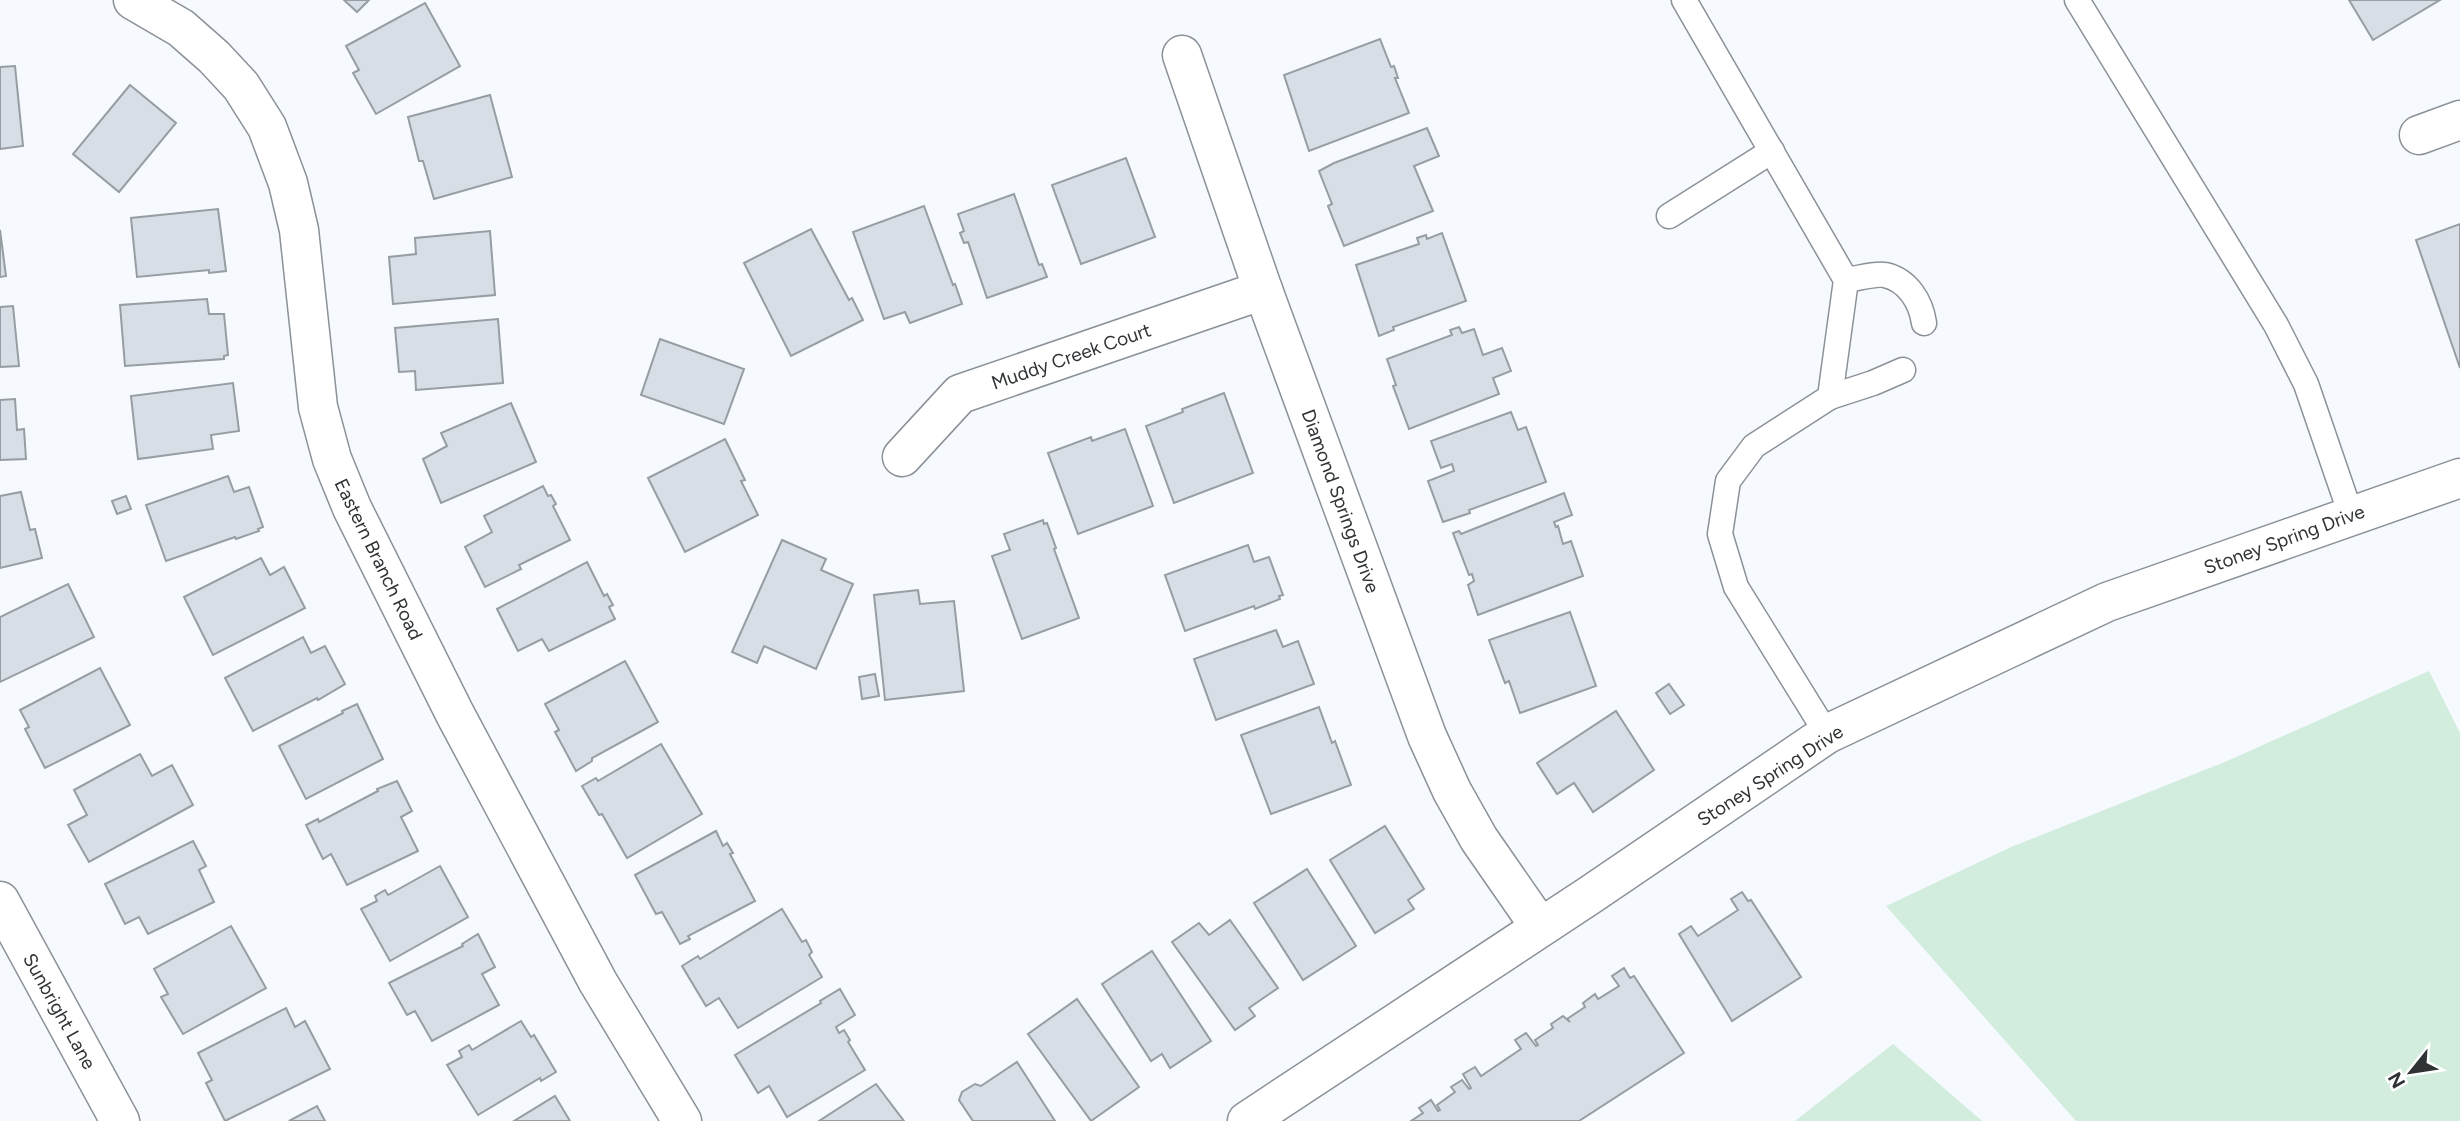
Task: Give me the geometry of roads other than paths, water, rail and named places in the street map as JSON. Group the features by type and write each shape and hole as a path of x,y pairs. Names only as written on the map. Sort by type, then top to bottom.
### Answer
{"street":[{"name":"Eastern Branch Road","path":"132,0 181,28 214,57 241,86 267,127 288,183 299,230 318,407 332,459 352,508 455,713 598,982 682,1121"},
{"name":"Diamond Springs Drive","path":"1182,55 1263,290 1427,736 1452,791 1479,839 1540,927"},
{"path":"2419,135 2460,120"},
{"name":"Muddy Creek Court","path":"902,457 960,394 1263,290"},
{"name":"Stoney Spring Drive","path":"1247,1121 1827,734 2107,602 2460,478"},
{"name":"Sunbright Lane","path":"0,901 120,1121"}],"lane":[{"path":"1684,0 1846,281 1830,397"},
{"path":"2077,0 2276,325 2306,384 2351,515"},
{"path":"1669,216 1772,151"},
{"path":"1846,281 1884,275 1907,287 1921,307 1924,323"},
{"path":"1827,734 1737,587 1720,534 1728,481 1754,446 1830,397 1903,370"}]}
